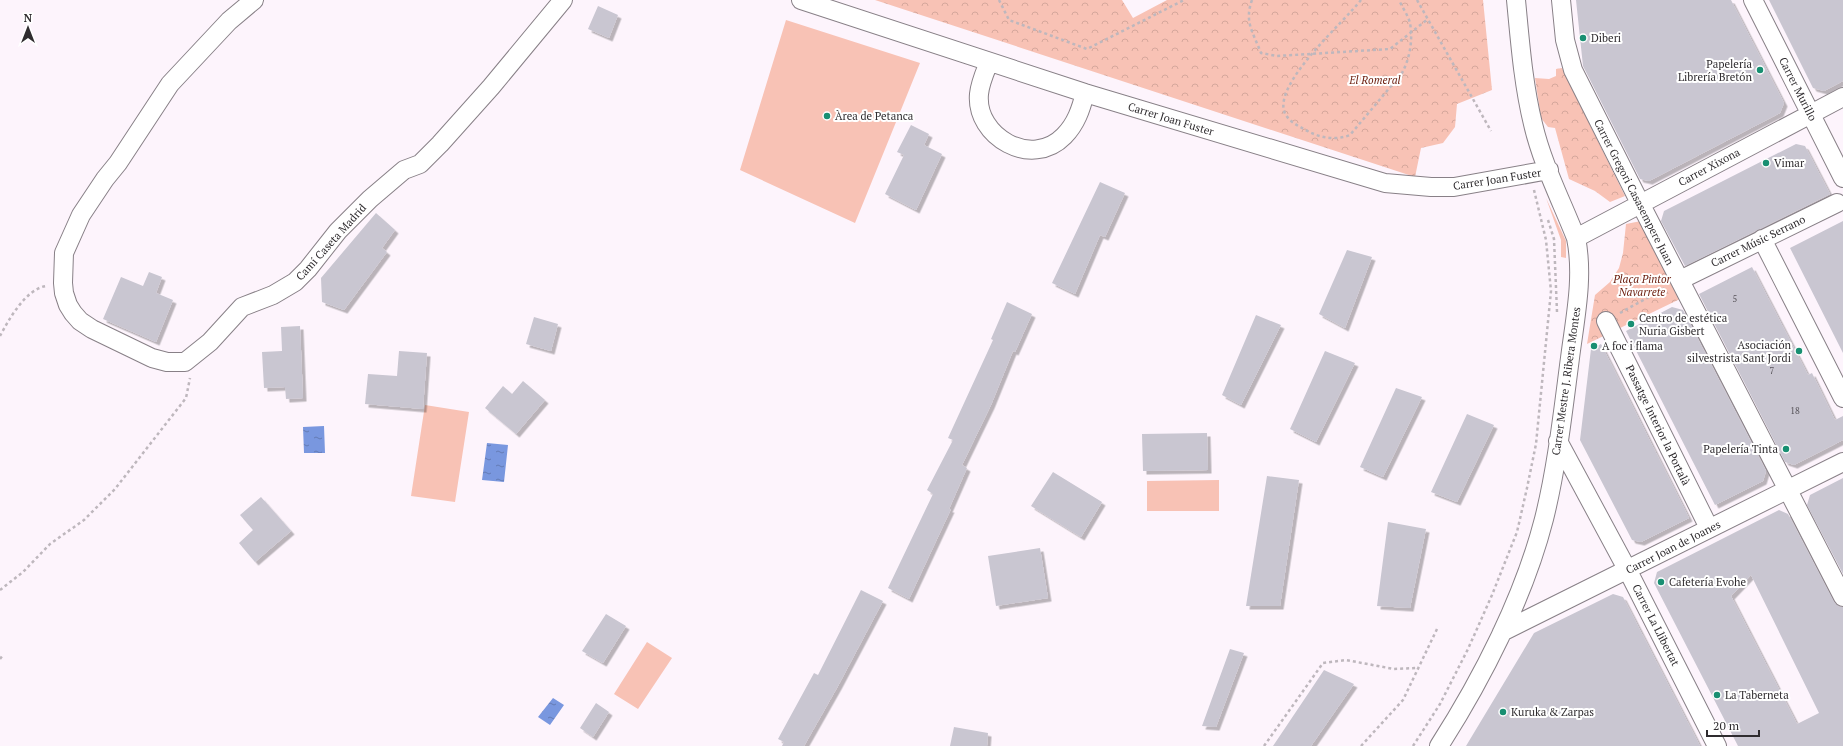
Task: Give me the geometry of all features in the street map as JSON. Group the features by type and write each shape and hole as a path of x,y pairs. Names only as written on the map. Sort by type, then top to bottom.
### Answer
{"street":[{"path":"185,362 167,362 152,358 92,329 80,321 68,305 62,283 64,253 81,215 105,179 118,163 170,84 229,21 254,0"},
{"name":"Camí Caseta Madrid","path":"185,362 210,342 242,307 273,295 295,282 308,270 338,231 370,199 404,170 420,164 491,87 564,0"},
{"name":"Carrer Joan Fuster","path":"801,0 1085,93 1385,183 1431,188 1454,187 1488,182 1529,172 1549,170"},
{"name":"Carrer Mestre J. Ribera Montes","path":"1438,746 1466,700 1502,632 1530,561 1544,520 1558,441 1579,284 1580,260 1576,238 1549,170 1533,124 1526,92 1516,0"},
{"name":"Carrer Gregori Casasempere Juan","path":"1561,0 1564,40 1573,70 1843,597"},
{"name":"Carrer Murillo","path":"1753,0 1843,178"},
{"path":"989,62 979,93 980,111 987,126 999,139 1014,147 1031,149 1048,146 1063,138 1074,124 1085,93"},
{"name":"Carrer Xixona","path":"1576,238 1843,97"},
{"name":"Carrer Músic Serrano","path":"1680,280 1837,203"},
{"path":"1762,239 1843,398"},
{"name":"Passatge Interior la Portalà","path":"1606,321 1709,528"},
{"name":"Carrer La Llibertat","path":"1558,441 1627,570 1717,746"},
{"name":"Carrer Joan de Joanes","path":"1502,632 1843,462"}],"path":[{"path":"999,0 1009,20 1087,50 1184,0"},
{"path":"1252,0 1248,12 1248,18 1261,53 1277,56 1390,49 1428,19"},
{"path":"1361,0 1302,65 1289,86 1284,98 1284,111 1293,123 1307,131 1327,138 1340,139 1350,135 1402,73 1408,61 1411,47 1410,22 1399,0"},
{"path":"1416,0 1491,131"},
{"path":"1413,746 1440,704 1468,649 1492,595 1517,532 1536,444 1551,291 1546,240 1541,214 1529,172"},
{"path":"1548,218 1554,239 1557,316"},
{"path":"1606,321 1680,280"},
{"path":"0,336 9,319 21,303 38,287 62,283"},
{"path":"0,590 23,572 50,544 84,520 115,489 186,398 191,381 185,362"},
{"path":"1360,746 1403,700 1437,629"},
{"path":"0,659 3,655"},
{"path":"1264,746 1323,663 1346,660 1394,669 1417,668"}],"green space":[{"name":"El Romeral","path":"875,0 1122,0 1133,18 1167,0 1483,0 1492,90 1457,104 1455,127 1443,143 1421,148 1415,177"},
{"name":"Àrea de Petanca","path":"786,20 920,63 855,223 740,170"},
{"path":"1562,68 1625,196 1610,202 1595,191 1569,179 1555,128 1548,127 1541,118 1535,78 1549,79 1556,76 1556,69"},
{"path":"1546,198 1566,241 1566,258 1561,257 1561,240"},
{"name":"Plaça Pintor Navarrete","path":"1641,221 1680,299 1587,344 1595,295 1610,282 1619,268 1623,253 1626,224"},
{"path":"425,405 469,412 455,502 411,496"},
{"path":"1219,480 1219,511 1147,511 1147,481"},
{"path":"647,642 672,658 638,709 614,694"}],"water":[{"path":"324,426 325,453 304,453 303,427"},
{"path":"487,443 508,445 504,482 482,480"},
{"path":"553,698 564,705 550,725 538,717"}],"building":[{"path":"1576,0 1731,0 1784,103 1780,113 1649,181 1640,179 1583,66"},
{"path":"1769,0 1843,0 1843,81 1824,91 1813,88"},
{"path":"598,6 618,15 609,38 588,29"},
{"path":"911,125 929,134 924,145 942,154 916,210 885,194 904,155 897,152"},
{"path":"1796,144 1805,146 1830,194 1685,266 1661,221 1664,211"},
{"path":"1100,182 1125,193 1105,237 1100,235 1075,294 1052,283"},
{"path":"376,213 395,230 382,248 387,252 344,310 322,302 321,278"},
{"path":"1843,221 1843,353 1790,248"},
{"path":"1347,250 1372,257 1345,328 1319,314"},
{"path":"1752,267 1808,375 1812,373 1835,420 1843,416 1843,440 1794,465 1785,462 1699,294"},
{"path":"149,272 162,277 156,293 173,300 156,342 103,319 121,277 143,286"},
{"path":"1007,302 1032,314 1015,352 1013,351 991,405 962,465 967,468 949,509 951,509 909,599 888,588 933,494 927,490 953,440 948,438 993,340 991,339"},
{"path":"1672,307 1683,310 1766,471 1763,481 1715,505 1626,331"},
{"path":"1256,315 1281,325 1241,405 1222,395"},
{"path":"534,317 558,324 551,351 526,344"},
{"path":"300,326 303,398 286,399 285,387 264,388 262,352 282,351 281,327"},
{"path":"1601,344 1689,518 1641,542 1632,540 1580,440 1591,349"},
{"path":"399,351 427,353 423,409 365,404 368,374 397,376"},
{"path":"1325,351 1355,363 1316,442 1290,429"},
{"path":"523,381 545,400 516,434 485,408 503,386 512,394"},
{"path":"1396,388 1422,397 1383,477 1360,467"},
{"path":"1467,414 1494,425 1457,502 1431,492"},
{"path":"1207,433 1208,470 1143,471 1142,434"},
{"path":"1053,472 1102,502 1081,537 1031,506"},
{"path":"1267,476 1299,480 1280,606 1246,606"},
{"path":"1843,478 1843,574 1807,505 1810,495"},
{"path":"261,497 291,531 255,562 239,543 253,530 240,515"},
{"path":"1779,510 1788,514 1834,602 1838,606 1843,607 1843,746 1738,746 1654,583 1657,572","holes":["1751,575 1819,713 1797,724 1731,596"]},
{"path":"1388,522 1426,529 1410,608 1377,606"},
{"path":"1040,548 1048,598 996,606 988,556"},
{"path":"861,590 883,601 804,746 782,746 784,742 778,739 814,673 818,675"},
{"path":"1613,594 1623,597 1700,746 1466,746 1534,633"},
{"path":"606,614 626,626 603,663 582,651"},
{"path":"1230,649 1244,653 1216,727 1202,726"},
{"path":"1324,670 1354,684 1311,746 1273,746"},
{"path":"596,703 609,712 593,737 580,728"},
{"path":"954,727 988,733 987,746 950,746"}],"place":[{"name":"Diberi","path":"1583,38"},
{"name":"Papelería Librería Bretón","path":"1760,70"},
{"name":"Àrea de Petanca","path":"827,116"},
{"name":"Vimar","path":"1766,163"},
{"name":"Centro de estética Nuria Gisbert","path":"1631,324"},
{"name":"A foc i flama","path":"1594,346"},
{"name":"Asociación silvestrista Sant Jordi","path":"1799,351"},
{"name":"Papelería Tinta","path":"1786,449"},
{"name":"Cafetería Evohe","path":"1661,582"},
{"name":"La Taberneta","path":"1717,695"},
{"name":"Kuruka & Zarpas","path":"1503,712"}]}
